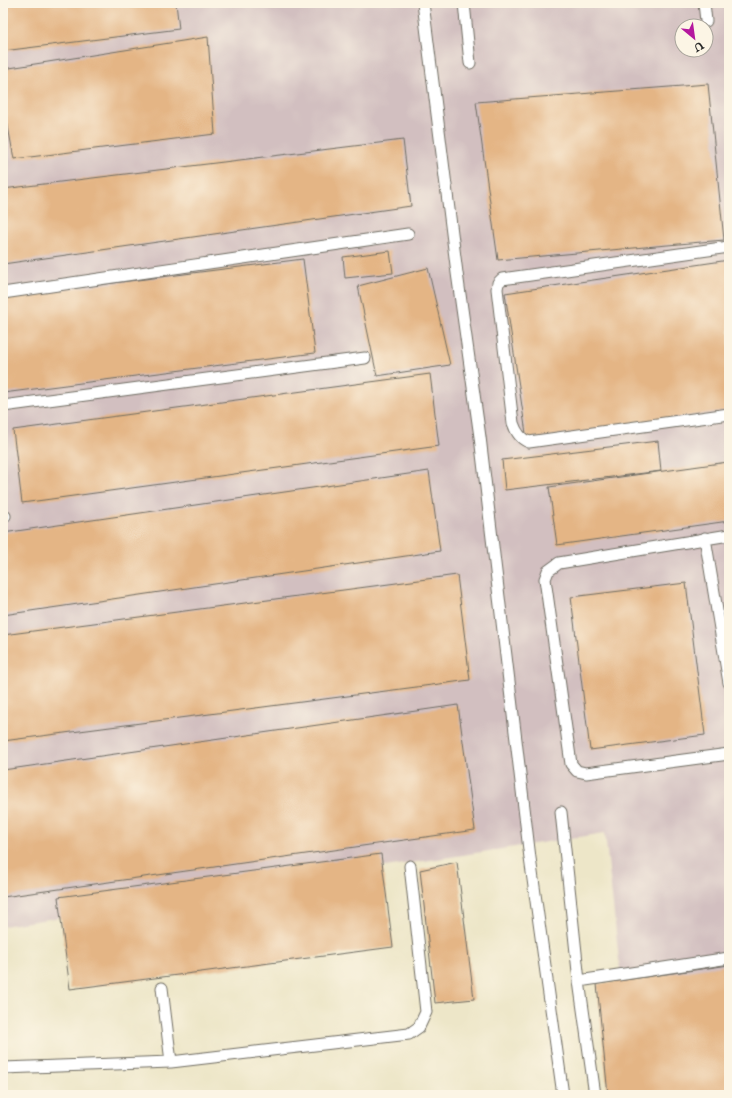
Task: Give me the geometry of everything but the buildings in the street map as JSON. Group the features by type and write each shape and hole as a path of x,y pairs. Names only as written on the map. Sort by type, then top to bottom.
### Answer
{"lane":[{"path":"423,3 457,273 480,437 530,850 563,1095"},
{"path":"464,3 470,63"},
{"path":"704,3 706,18"},
{"path":"3,293 408,234"},
{"path":"729,247 502,279 498,283 497,289 509,379 513,423 518,433 524,440 529,442 729,414"},
{"path":"3,406 365,358"},
{"path":"729,535 559,563 548,571 545,579 571,764 577,771 586,774 729,754"},
{"path":"705,538 729,683"},
{"path":"561,812 579,981 595,1095"},
{"path":"3,1068 170,1062 409,1034 419,1027 424,1020 426,1012 410,866"},
{"path":"579,981 729,958"},
{"path":"162,988 170,1062"}],"shaded area":[{"path":"3,3 729,3 729,1095 634,1095 605,833 3,926"}]}
